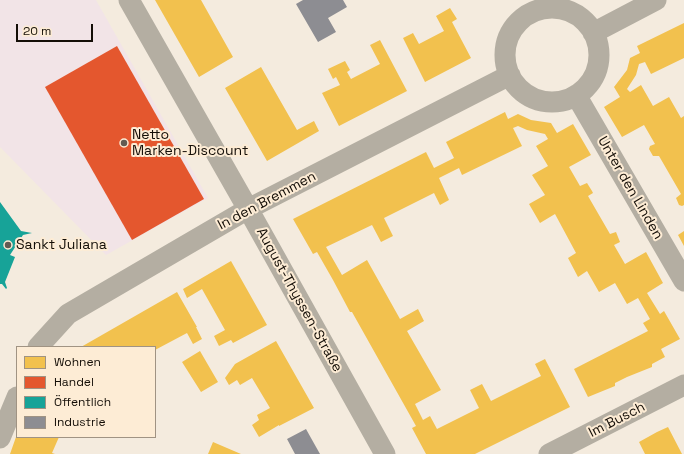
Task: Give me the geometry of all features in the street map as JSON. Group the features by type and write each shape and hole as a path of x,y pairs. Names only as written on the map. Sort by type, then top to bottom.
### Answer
{"street":[{"name":"August-Thyssen-Straße","path":"129,0 385,454"},
{"path":"593,33 656,0"},
{"path":"525,7 564,9 581,17 593,33 599,48 598,67 590,83 576,95 558,101 540,100 524,92 510,75 506,61 507,43 525,7"},
{"name":"In den Bremmen","path":"39,346 68,314 248,209 510,75"},
{"name":"Unter den Linden","path":"576,95 684,281"},
{"name":"Im Busch","path":"549,454 684,385"},
{"path":"0,438 16,399"}],"shaded area":[{"path":"0,0 96,0 208,198 106,255 0,147"}],"building: Wohnen":[{"path":"155,0 201,0 233,57 199,77"},
{"path":"450,8 457,19 452,22 471,58 425,82 403,38 413,33 419,44 444,31 436,16"},
{"path":"684,23 684,58 651,74 645,62 639,64 636,75 627,89 630,92 641,85 653,106 669,97 681,118 684,116 684,205 682,206 679,205 676,198 681,194 659,156 653,156 649,149 650,146 655,144 644,125 622,137 604,107 620,97 614,87 627,70 630,58 640,53 637,46"},
{"path":"380,40 407,91 339,126 322,93 340,85 336,77 333,79 328,69 345,61 350,70 347,72 351,79 380,64 370,45"},
{"path":"261,67 297,130 314,121 319,131 267,161 225,88"},
{"path":"505,112 508,119 518,114 531,120 551,123 557,133 573,124 591,155 569,167 580,186 587,183 592,191 593,193 588,196 610,234 616,232 620,242 614,245 625,264 646,252 663,283 647,293 660,314 664,311 680,339 661,349 665,357 652,364 652,367 627,377 615,383 615,386 588,397 574,369 648,331 643,323 650,319 638,298 627,304 615,283 599,292 587,271 578,277 568,258 576,253 555,214 540,223 529,204 545,195 532,175 548,166 536,146 548,139 545,134 527,130 518,126 513,128 522,146 462,175 459,168 439,178 449,200 440,205 434,193 384,218 393,236 381,242 372,225 326,247 342,275 367,260 400,319 418,309 424,321 407,331 441,390 415,404 423,420 430,416 437,429 479,408 470,390 482,384 491,401 541,376 535,364 545,359 570,407 475,454 426,454 412,428 416,426 352,312 350,312 317,252 313,254 293,219 426,152 434,168 454,158 446,142"},
{"path":"684,231 684,246 678,235"},
{"path":"231,261 267,325 233,343 231,340 219,346 214,336 225,330 202,289 187,298 183,289"},
{"path":"177,292 197,327 202,339 193,344 187,333 156,349 156,346 83,346"},
{"path":"276,341 314,408 279,425 259,437 252,425 259,420 257,415 270,408 252,378 240,385 237,380 229,385 225,378 235,364"},
{"path":"200,351 218,382 201,392 182,362"},
{"path":"668,427 682,454 645,454 639,442"},
{"path":"16,437 59,438 52,453 55,454 10,454"},
{"path":"213,442 241,454 208,454"}],"building: Handel":[{"name":"Netto Marken-Discount","path":"117,46 204,199 132,240 45,87"}],"building: Öffentlich":[{"name":"Sankt Juliana","path":"0,202 21,231 32,233 23,235 10,255 15,257 5,282 6,289 2,284 0,284"}],"building: Industrie":[{"path":"303,0 343,0 347,7 328,18 336,32 318,42 296,4"},
{"path":"306,429 320,454 295,454 287,439"}],"place":[{"name":"Netto Marken-Discount","path":"124,143"},
{"name":"Sankt Juliana","path":"8,245"}]}
